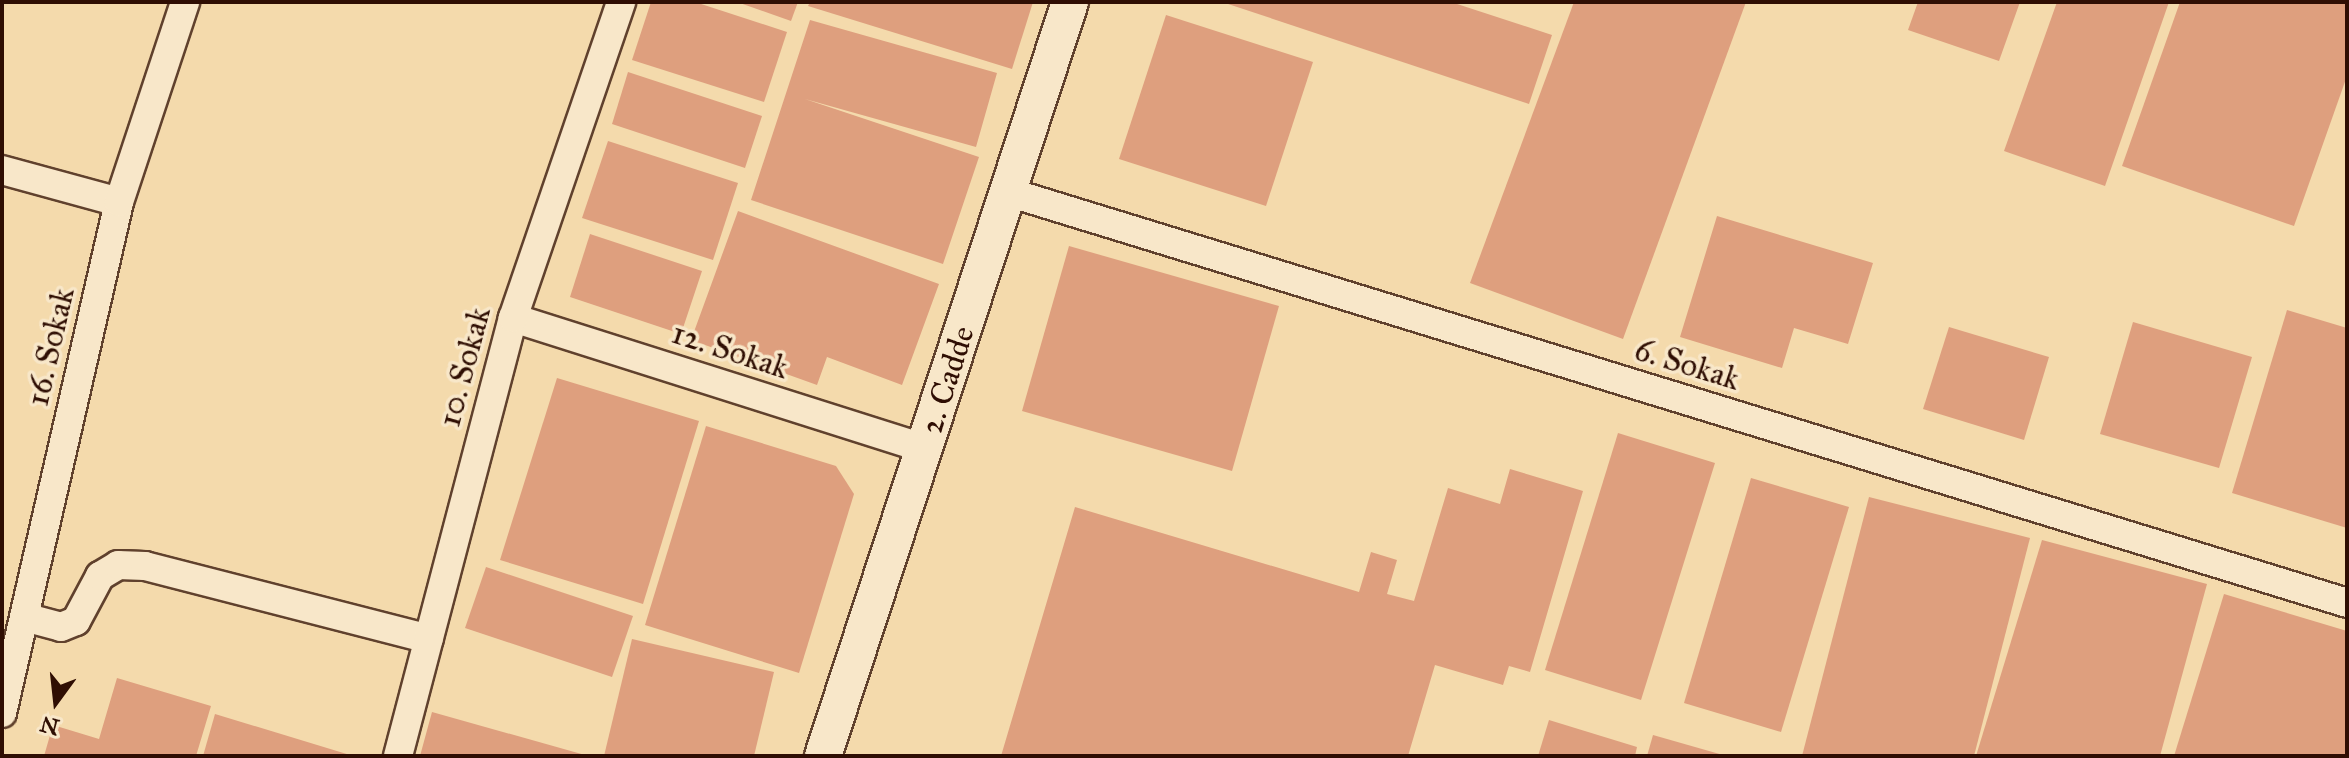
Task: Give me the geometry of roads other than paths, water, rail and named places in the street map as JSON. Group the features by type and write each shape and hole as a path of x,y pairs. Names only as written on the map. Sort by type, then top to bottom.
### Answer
{"street":[{"name":"16. Sokak","path":"2,713 119,202 185,2"},
{"name":"10. Sokak","path":"398,756 513,318 621,2"},
{"name":"2. Cadde","path":"823,756 927,449 1070,2"},
{"path":"2,170 119,202"},
{"name":"6. Sokak","path":"1008,192 2347,603"},
{"name":"12. Sokak","path":"513,318 927,449"},
{"path":"24,617 61,627 76,621 100,576 118,565 145,566 429,639"}]}
